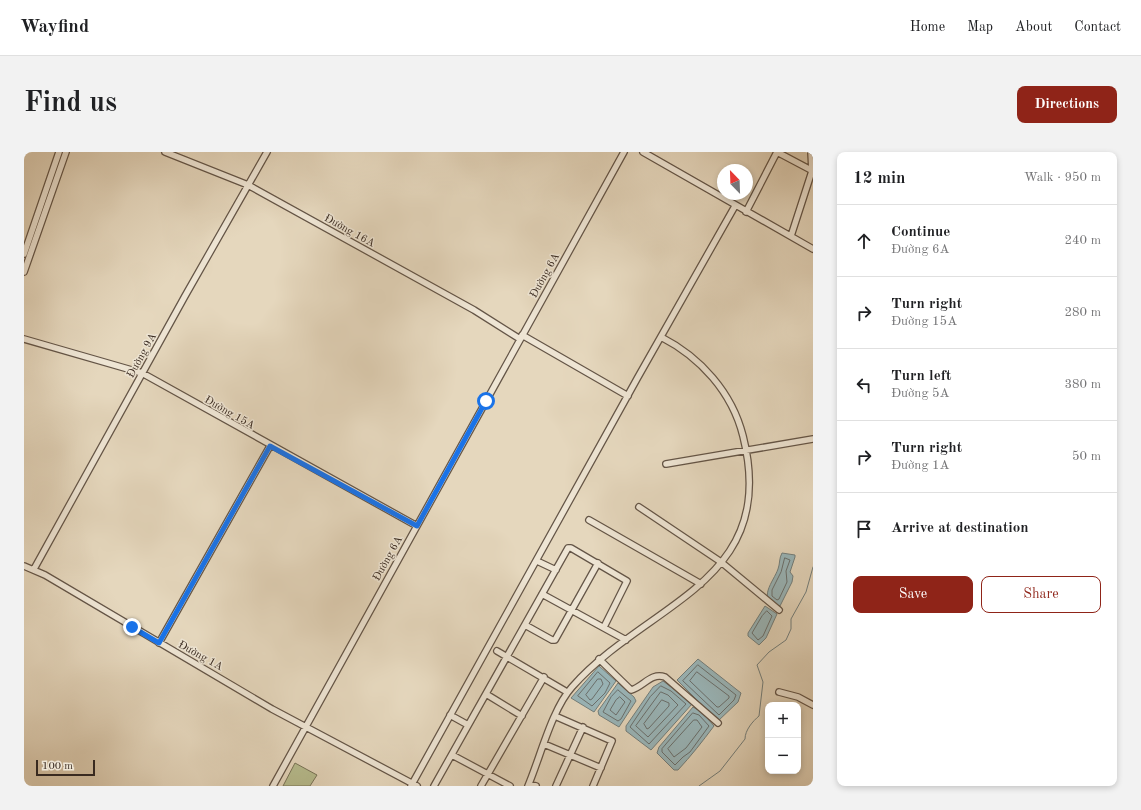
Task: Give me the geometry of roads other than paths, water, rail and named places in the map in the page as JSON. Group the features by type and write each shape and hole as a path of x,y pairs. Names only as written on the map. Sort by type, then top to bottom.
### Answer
{"street":[{"path":"24,254 59,152"},
{"path":"24,272 66,152"},
{"name":"Đường 16A","path":"165,152 248,185 628,396"},
{"name":"Đường 9A","path":"34,569 142,373 267,152"},
{"name":"Đường 6A","path":"273,786 624,152"},
{"path":"643,152 735,206 813,249"},
{"path":"746,212 777,152 812,171"},
{"path":"791,236 812,171 811,152"},
{"path":"414,785 450,715 735,206"},
{"path":"536,786 529,785 555,716 567,692 598,659 701,584 728,554 736,540 749,506 751,478 747,450 734,410 724,391 710,373 685,351 661,337"},
{"name":"Đường 15A","path":"24,339 142,373 270,446 417,526"},
{"path":"666,464 813,439"},
{"path":"159,643 270,446"},
{"path":"639,507 721,562 779,610"},
{"path":"590,520 701,584"},
{"path":"434,786 568,548 571,548 627,580 604,627"},
{"path":"537,561 556,570"},
{"path":"525,625 554,640 598,563"},
{"name":"Đường 1A","path":"24,566 34,569 305,727 414,785"},
{"path":"542,594 626,640"},
{"path":"497,651 544,677 567,692"},
{"path":"598,659 631,690 636,689 648,679 660,675 665,677 718,723"},
{"path":"481,786 544,677"},
{"path":"779,692 798,697 813,705"},
{"path":"486,694 522,716"},
{"path":"450,715 468,725"},
{"path":"555,716 612,741 592,786"},
{"path":"556,786 583,727"},
{"path":"544,744 600,768"},
{"path":"452,756 510,786"}],"water":[{"path":"782,553 795,555 795,557 790,572 793,576 792,582 780,606 769,600 767,595 778,569"},
{"path":"765,606 777,614 766,638 759,645 748,636 748,633"},
{"path":"698,659 741,693 738,702 718,721 677,680"},
{"path":"599,666 616,681 594,712 571,698"},
{"path":"663,681 692,704 651,750 626,731 626,726 653,687"},
{"path":"618,683 634,697 636,701 619,727 599,715 598,711"},
{"path":"693,707 702,712 714,726 683,765 678,770 674,770 657,753 659,747"}],"waterway":[{"path":"699,786 720,771 745,739 748,729 759,716 763,682 757,665 769,652 786,640 791,629 791,619 806,592 813,567"}]}
